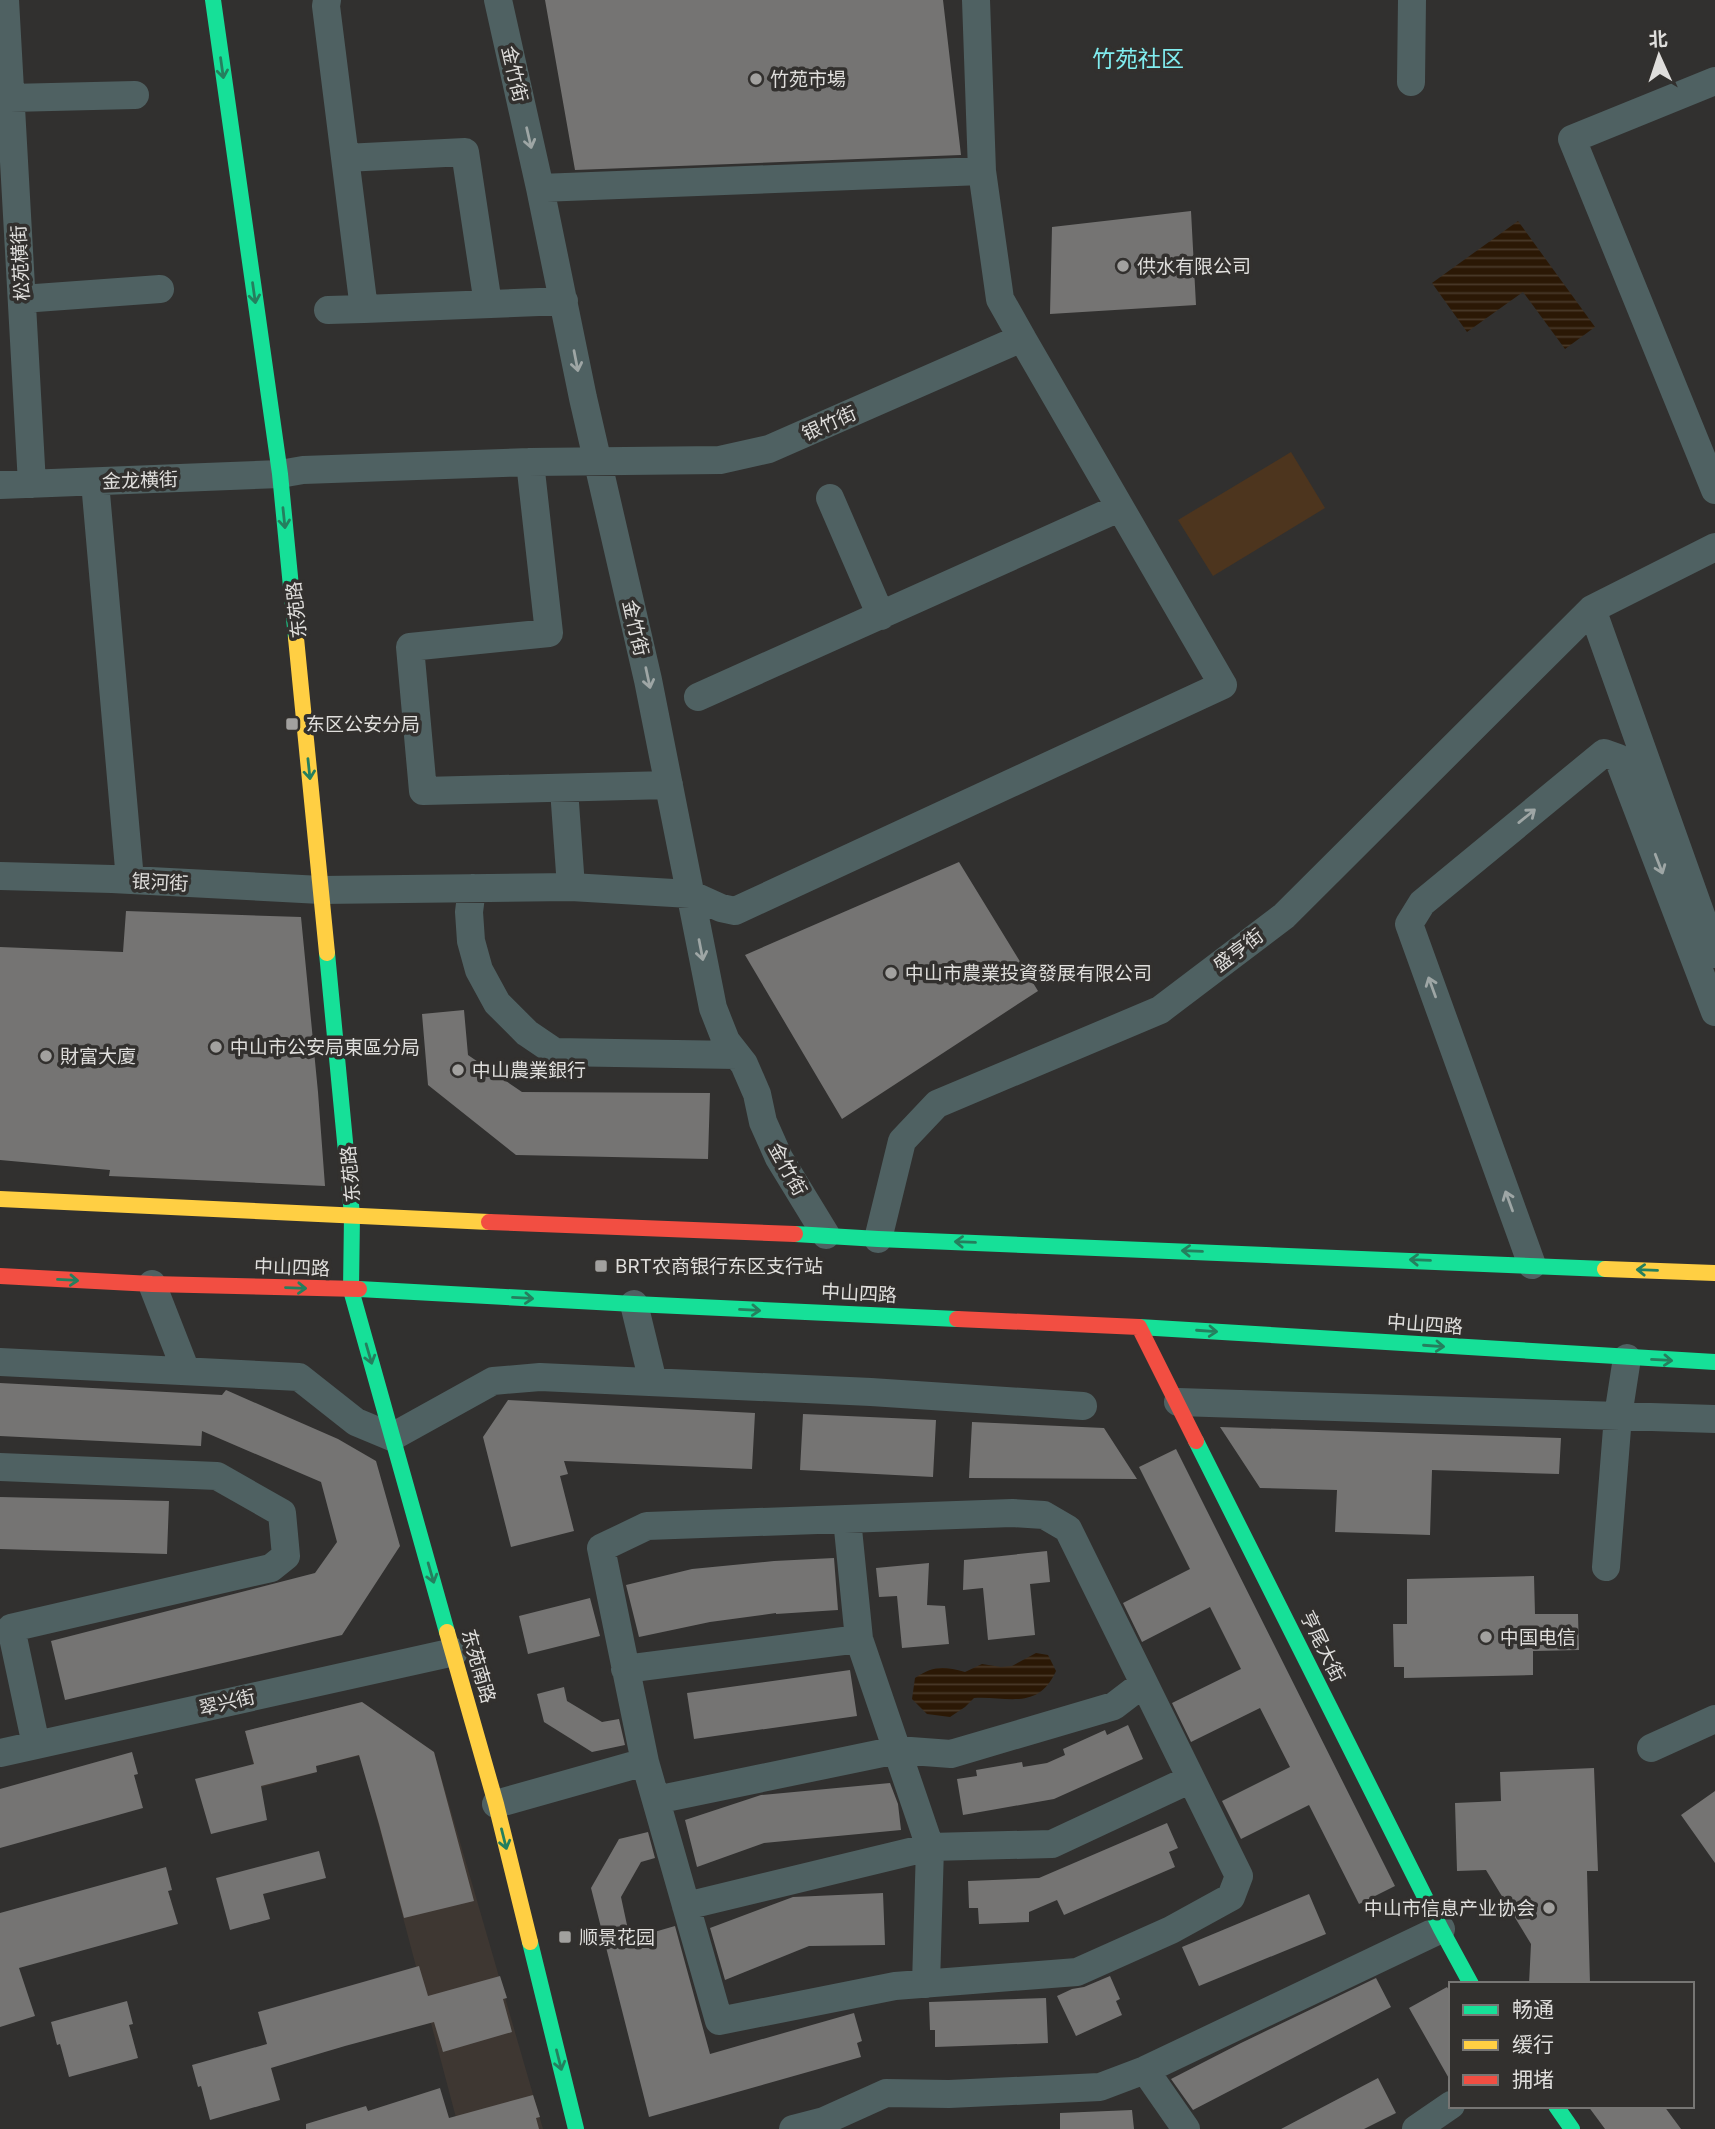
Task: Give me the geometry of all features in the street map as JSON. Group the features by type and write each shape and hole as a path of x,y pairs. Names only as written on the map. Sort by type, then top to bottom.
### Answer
{"main road":[{"name":"东苑路","path":"212,0 297,471 339,890 352,1214"},
{"path":"0,1199 878,1239 1715,1273"},
{"name":"东苑南路","path":"352,1214 351,1290 406,1430 503,1802 537,1906"},
{"name":"中山四路","path":"0,1276 152,1284 374,1289 1139,1327 1715,1362"},
{"name":"亨尾大街","path":"1139,1327 1470,1982"},
{"name":"东苑南路","path":"477,1681 576,2129"},
{"path":"1557,2108 1572,2129"}],"street":[{"name":"松苑横街","path":"5,0 32,484"},
{"path":"327,0 364,309"},
{"name":"金竹街","path":"498,0 648,680 713,1008 726,1041 744,1064 757,1094 763,1122 779,1158 826,1235"},
{"path":"690,894 734,911 1223,685 1000,299 982,171 976,0"},
{"path":"1411,82 1412,0"},
{"path":"1715,81 1572,139 1715,490"},
{"path":"10,98 135,95"},
{"path":"345,158 465,152 488,304"},
{"path":"540,188 982,171"},
{"path":"22,299 160,289"},
{"path":"328,310 564,301"},
{"name":"银竹街","path":"297,471 530,462 720,460 769,449 1022,338"},
{"path":"530,462 549,633 410,647 423,792 669,785"},
{"name":"金龙横街","path":"0,485 297,471"},
{"path":"95,482 130,880"},
{"path":"830,498 881,616"},
{"path":"698,697 1119,508"},
{"name":"盛亨街","path":"878,1239 902,1141 937,1104 1160,1010 1284,916 1592,609 1715,547"},
{"path":"1592,609 1715,954"},
{"path":"1532,1265 1409,924 1422,903 1604,753 1618,758 1715,1012"},
{"path":"564,789 571,887"},
{"name":"银河街","path":"0,876 339,890 571,887 690,894"},
{"path":"471,888 471,941 479,970 497,1003 527,1033 555,1052 737,1055"},
{"path":"152,1284 186,1371"},
{"path":"634,1304 653,1382"},
{"path":"1606,1567 1618,1416 1627,1358"},
{"path":"0,1362 299,1377 356,1422 406,1430 493,1381 540,1377 871,1392 1083,1406"},
{"path":"1178,1402 1715,1419"},
{"path":"0,1467 217,1476 282,1513 286,1556 271,1568 11,1628 36,1745"},
{"path":"1044,1514 1068,1529 1239,1876 1231,1897 1171,1930 1077,1972 895,1986 719,2021 645,1762 625,1669 601,1548 647,1526 1044,1514"},
{"path":"846,1519 859,1639 930,1847 926,1984"},
{"path":"625,1669 859,1639"},
{"name":"翠兴街","path":"0,1753 464,1649"},
{"path":"656,1800 897,1750 951,1754 1114,1706 1144,1683"},
{"path":"1651,1748 1715,1719"},
{"path":"503,1802 645,1762"},
{"path":"686,1906 930,1847 1052,1844 1191,1779"},
{"path":"793,2129 824,2121 886,2093 949,2094 1100,2088 1145,2070 1441,1929"},
{"path":"1145,2070 1186,2129"},
{"path":"1416,2129 1449,2106"}],"shaded area":[{"path":"1518,221 1595,327 1565,349 1523,292 1467,332 1432,283"},
{"path":"1291,452 1325,508 1213,576 1178,520"},
{"path":"1036,1653 1048,1655 1056,1671 1049,1684 1031,1697 974,1698 950,1717 927,1714 912,1699 915,1678 927,1671 944,1668 965,1672 982,1664 1012,1666"},
{"path":"362,1702 434,1752 543,2129 459,2129 368,1785 388,1780 386,1771 358,1756 316,1766 317,1772 259,1788 245,1731"}],"building":[{"name":"竹苑市場","path":"545,0 943,0 961,155 575,170"},
{"name":"供水有限公司","path":"1191,211 1196,305 1050,314 1052,227"},
{"name":"中山市農業投資發展有限公司","path":"959,862 1038,991 842,1119 745,955"},
{"name":"中山市公安局東區分局","path":"126,911 301,917 325,1186 109,1176 110,1170 0,1160 0,947 123,952"},
{"name":"中山農業銀行","path":"464,1010 468,1055 522,1092 710,1093 708,1159 516,1155 428,1085 422,1014"},
{"path":"0,1383 222,1395 226,1390 338,1439 376,1461 400,1546 342,1635 65,1700 51,1641 315,1573 337,1542 321,1482 202,1431 201,1446 0,1436"},
{"path":"508,1400 755,1413 752,1469 564,1461 568,1474 560,1476 574,1531 511,1547 483,1437"},
{"path":"803,1414 936,1420 933,1477 800,1470"},
{"path":"972,1422 1104,1428 1137,1479 969,1478"},
{"path":"1220,1427 1561,1438 1559,1474 1432,1470 1430,1535 1335,1532 1337,1490 1260,1488"},
{"path":"1176,1449 1395,1886 1359,1904 1309,1805 1241,1839 1222,1801 1290,1767 1260,1708 1191,1742 1172,1703 1241,1669 1210,1607 1142,1642 1123,1603 1190,1569 1139,1467"},
{"path":"0,1497 169,1501 167,1554 0,1549"},
{"path":"1047,1551 1050,1582 1030,1584 1035,1635 988,1640 983,1588 963,1590 964,1560"},
{"path":"834,1558 838,1610 776,1613 710,1622 639,1637 626,1585 692,1569"},
{"path":"929,1563 927,1605 945,1606 949,1644 902,1648 897,1596 879,1597 876,1568"},
{"name":"中国电信","path":"1534,1576 1535,1614 1578,1614 1579,1650 1533,1651 1533,1675 1404,1678 1404,1667 1394,1667 1393,1624 1407,1624 1407,1579"},
{"path":"590,1598 600,1636 528,1654 519,1616"},
{"path":"850,1670 857,1716 694,1739 687,1693"},
{"path":"564,1687 567,1701 602,1722 619,1719 625,1745 592,1752 544,1722 537,1694"},
{"path":"362,1702 434,1752 474,1901 404,1918 359,1755 316,1766 317,1772 261,1786 267,1820 211,1834 195,1779 254,1764 245,1731"},
{"path":"1128,1725 1143,1759 1054,1799 963,1815 957,1779 977,1776 976,1770 1022,1762 1023,1767 1047,1763 1065,1755 1063,1749 1105,1730 1107,1735"},
{"path":"132,1752 138,1774 134,1775 143,1808 0,1848 0,1789"},
{"name":"中山市信息产业协会","path":"1594,1768 1598,1871 1587,1871 1590,1982 1529,1982 1531,1944 1486,1870 1457,1871 1455,1803 1501,1801 1500,1772"},
{"path":"890,1783 898,1804 901,1830 764,1843 697,1867 685,1820 761,1795"},
{"path":"1715,1791 1715,1863 1681,1815"},
{"path":"1167,1823 1178,1848 1169,1852 1175,1867 1064,1915 1057,1900 1029,1912 1029,1922 979,1924 978,1908 969,1908 968,1881 1039,1878"},
{"path":"648,1832 655,1858 641,1862 621,1897 630,1939 675,1926 710,2054 854,2013 862,2041 857,2043 861,2057 649,2117 591,1888 619,1839"},
{"path":"319,1851 326,1878 263,1894 270,1919 230,1930 216,1878"},
{"path":"166,1867 172,1890 168,1891 178,1924 19,1968 35,2016 0,2027 0,1913"},
{"path":"883,1893 885,1945 809,1946 725,1980 710,1928 793,1897"},
{"path":"1309,1894 1326,1934 1199,1986 1182,1947"},
{"path":"419,1966 428,1996 500,1976 507,1998 503,1999 512,2032 443,2052 434,2022 345,2046 271,2068 280,2100 210,2120 192,2065 267,2044 258,2012"},
{"path":"1110,1976 1120,1999 1116,2001 1122,2015 1076,2036 1057,1996"},
{"path":"1376,1978 1391,2007 1193,2110 1171,2079 1241,2043"},
{"path":"1447,1987 1449,1990 1449,2078 1409,2008"},
{"path":"1046,1998 1048,2043 935,2047 935,2030 930,2030 929,2002"},
{"path":"127,2001 133,2024 129,2025 138,2058 69,2077 51,2022"},
{"path":"1378,2078 1396,2113 1364,2129 1281,2129"},
{"path":"440,2088 449,2118 533,2095 540,2117 536,2118 539,2129 306,2129 306,2124 366,2106 368,2111"},
{"path":"1589,2108 1665,2108 1681,2129 1605,2129"},
{"path":"1132,2110 1134,2129 1060,2129 1060,2113"}],"traffic: fast":[{"path":"213,0 280,474 296,638"},
{"path":"327,953 352,1215 351,1290 447,1632"},
{"path":"795,1234 1605,1269"},
{"path":"359,1289 957,1319"},
{"path":"1139,1327 1715,1362"},
{"path":"1196,1441 1470,1982"},
{"path":"530,1942 576,2129"},
{"path":"1557,2108 1572,2129"}],"traffic: slow":[{"path":"296,638 327,953"},
{"path":"0,1199 489,1222"},
{"path":"1605,1269 1715,1273"},
{"path":"447,1632 496,1804 530,1942"}],"traffic: jam":[{"path":"489,1222 795,1234"},
{"path":"0,1276 152,1284 359,1289"},
{"path":"957,1319 1139,1327 1196,1441"}],"place":[{"name":"竹苑市場","path":"756,79"},
{"name":"供水有限公司","path":"1123,266"},
{"name":"东区公安分局","path":"292,724"},
{"name":"中山市農業投資發展有限公司","path":"891,973"},
{"name":"中山市公安局東區分局","path":"216,1047"},
{"name":"財富大廈","path":"46,1056"},
{"name":"中山農業銀行","path":"458,1070"},
{"name":"BRT农商银行东区支行站","path":"601,1266"},
{"name":"中国电信","path":"1486,1637"},
{"name":"中山市信息产业协会","path":"1549,1908"},
{"name":"顺景花园","path":"565,1937"}],"district":[{"name":"竹苑社区","path":"1138,59"}]}
